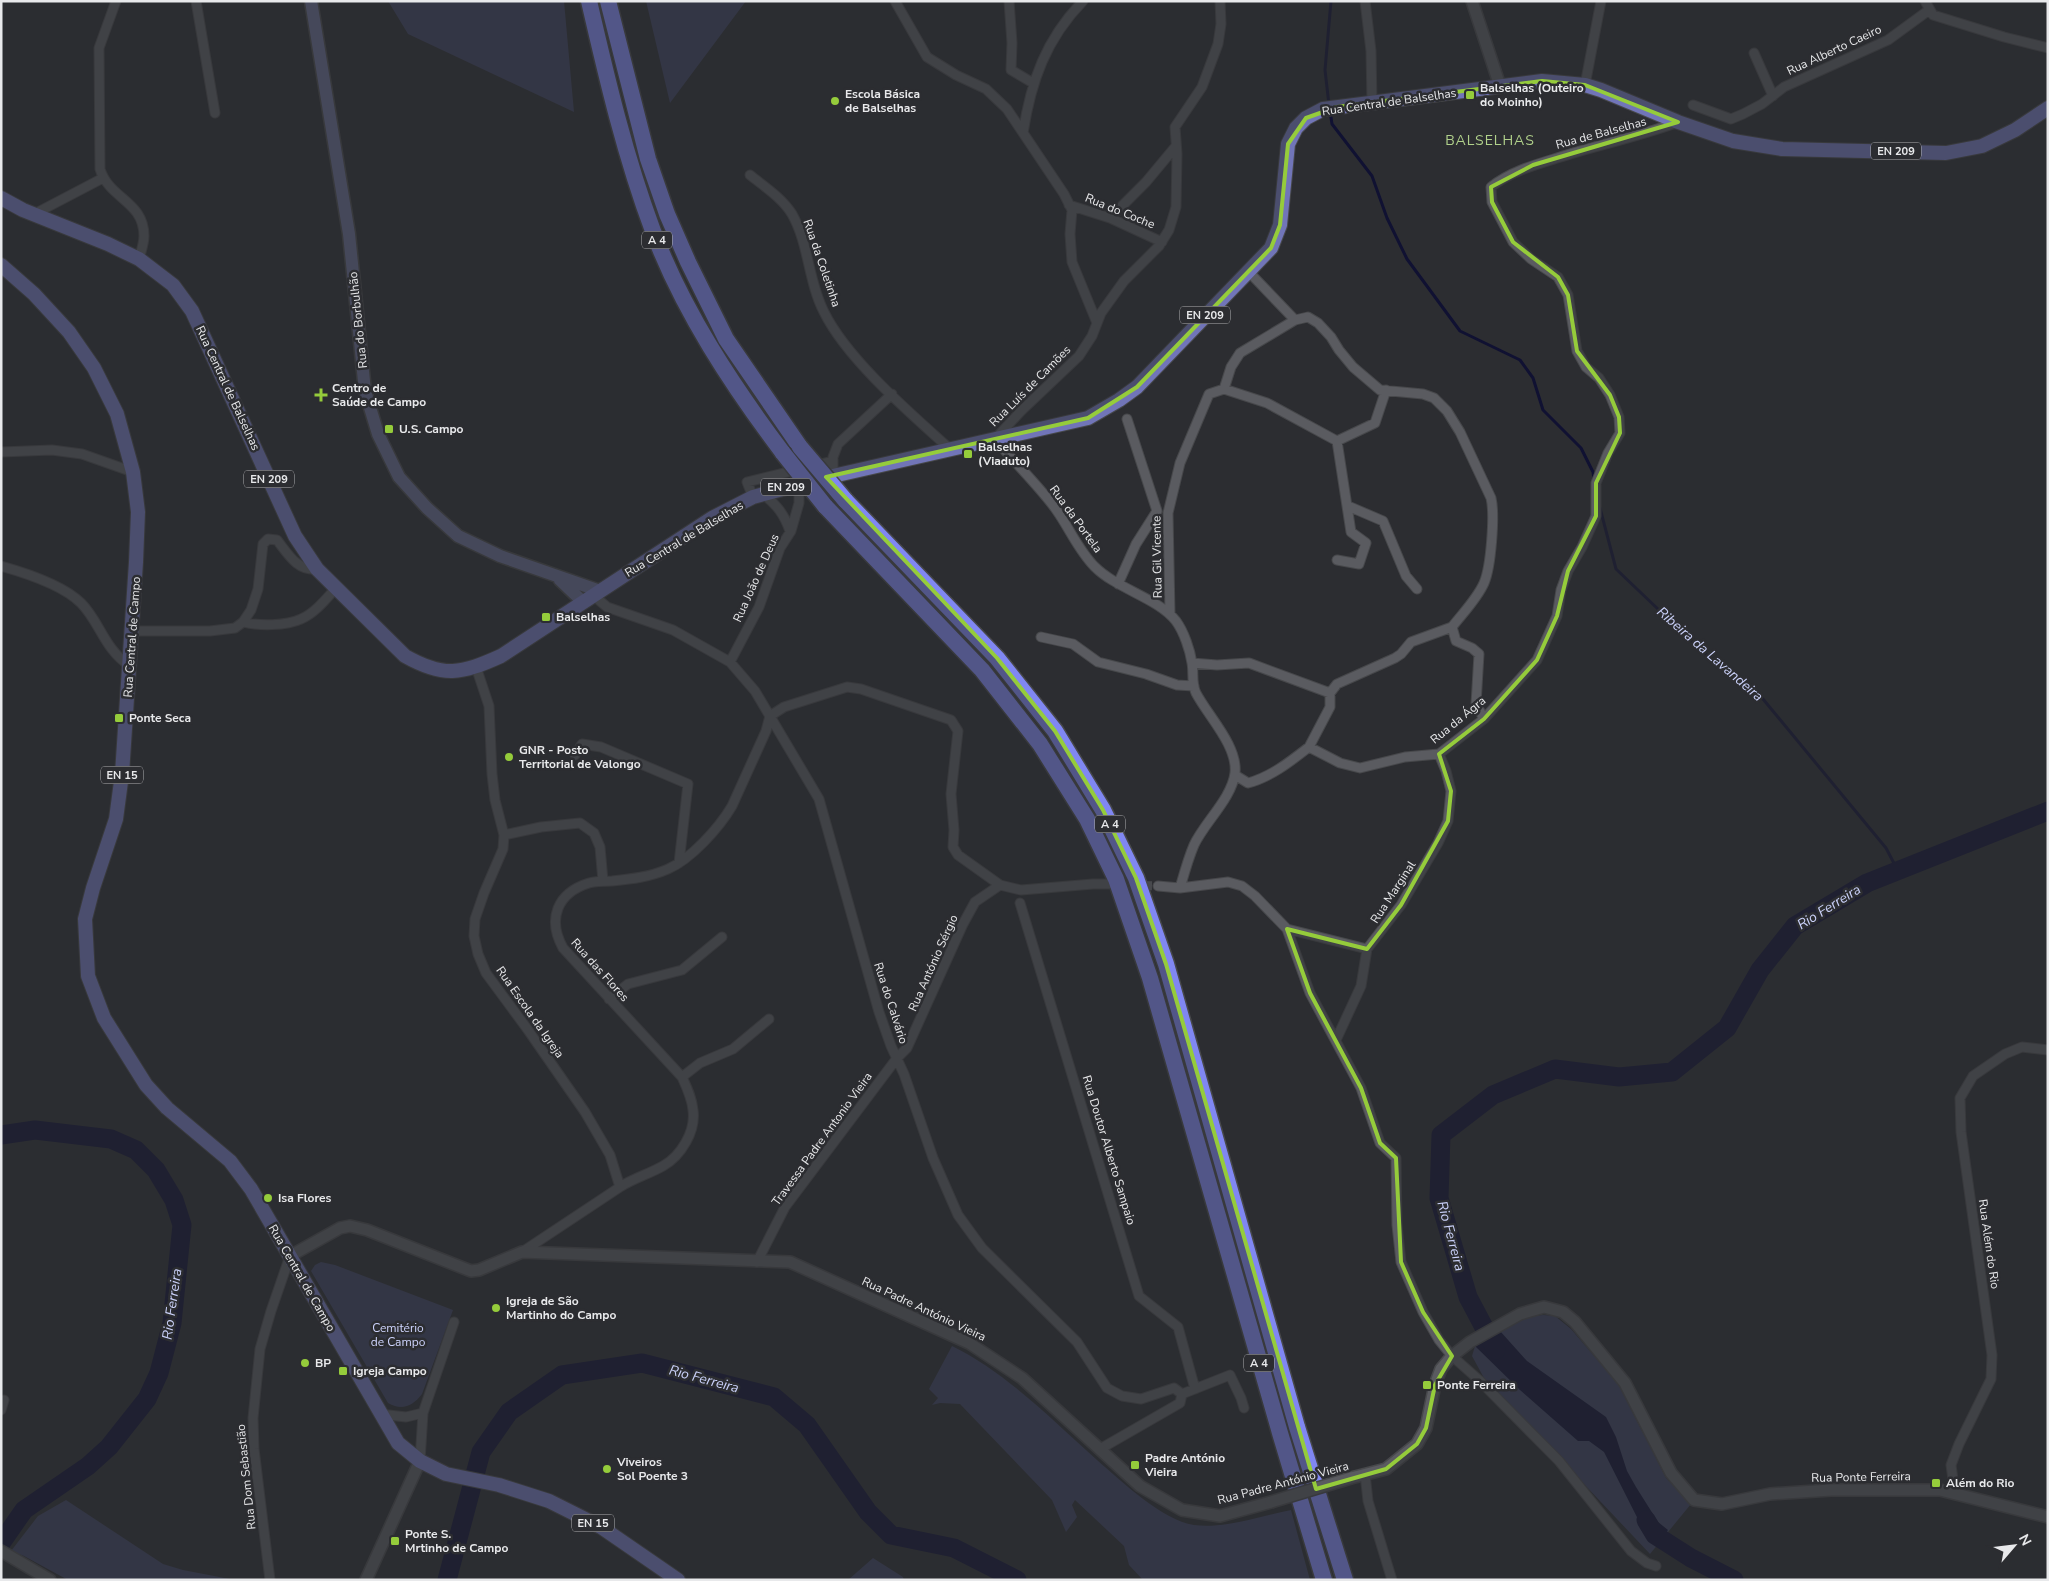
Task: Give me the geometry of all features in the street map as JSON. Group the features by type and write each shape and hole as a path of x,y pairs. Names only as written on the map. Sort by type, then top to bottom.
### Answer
{"highway":[{"name":"A 4","path":"589,1 617,121 654,233 675,280 712,349 756,418 825,506 982,670 1034,736 1087,819 1116,879 1150,978 1266,1385 1324,1580"},
{"name":"A 4","path":"608,1 648,159 667,214 726,339 800,447 845,500 997,658 1055,731 1104,810 1136,878 1166,964 1297,1427 1345,1580"}],"main road":[{"name":"Rua do Borbulhão","path":"311,1 349,234 365,391 378,434 399,476 427,508 458,536 500,556 554,575 592,596"},
{"name":"Rua Central de Balselhas","path":"1,198 35,215 108,244 139,259 172,285 192,311 295,536 317,569 405,656 423,666 446,671 466,670 501,656 712,518 758,496 794,485 1088,418 1119,400 1137,387 1271,248 1280,225 1288,144 1296,128 1306,118 1330,108 1542,81 1585,85 1733,142 1782,148 1946,153 1982,146 2015,130 2048,108"},
{"name":"Rua Central de Campo","path":"1,265 34,294 69,332 94,368 117,414 133,472 138,512 122,774 116,819 93,888 85,919 88,976 104,1018 146,1085 167,1108 230,1162 251,1189 398,1443 420,1461 446,1474 499,1485 549,1501 601,1527 678,1580"},
{"path":"554,575 568,586 592,596"},
{"path":"568,586 571,597 570,610"}],"street":[{"path":"116,1 99,48 100,169 103,178 111,189 132,204 139,215 144,236 139,259"},
{"path":"196,1 215,113"},
{"path":"895,1 927,57 956,75 986,89 1007,108 1064,194 1072,210 1070,234 1072,262 1097,323"},
{"path":"1009,1 1012,43 1010,70 1033,83"},
{"path":"1024,133 1028,102 1033,83 1046,50 1072,12 1084,1"},
{"name":"Rua Luís de Camões","path":"995,439 1078,356 1092,336 1100,313 1120,287 1162,242 1169,230 1176,207 1175,127 1202,87 1218,44 1221,24 1220,1"},
{"path":"1365,1 1370,51 1372,103"},
{"path":"1472,1 1500,86"},
{"path":"1585,85 1602,1"},
{"path":"1927,6 1933,14 2004,37 2048,48"},
{"name":"Rua Alberto Caeiro","path":"1693,105 1730,119 1762,104 1784,87 1875,47 1905,28 1927,6"},
{"path":"1754,53 1773,96"},
{"name":"Rua de Balselhas","path":"1596,483 1608,453 1620,433 1619,417 1610,394 1599,378 1586,366 1577,351 1568,296 1558,277 1531,259 1513,242 1492,202 1491,187 1503,177 1534,165 1651,132 1678,122"},
{"path":"1110,218 1146,182 1176,146"},
{"name":"Rua da Coletinha","path":"750,175 776,195 791,213 799,229 815,290 824,312 859,361 950,449"},
{"path":"35,215 103,178"},
{"name":"Rua do Coche","path":"1069,205 1110,218 1162,242"},
{"path":"1248,271 1295,320"},
{"path":"1234,775 1248,783 1260,780 1295,758 1309,747 1330,707 1330,693 1337,684 1395,658 1411,642 1452,627 1484,584 1487,574 1494,510 1492,498 1460,432 1447,411 1434,398 1423,394 1380,390 1353,367 1339,350 1332,337 1318,323 1308,318 1295,320 1240,353 1231,367 1224,389 1267,403 1337,442"},
{"name":"Rua Gil Vicente","path":"1170,614 1168,513 1180,464 1209,394 1224,389"},
{"path":"1337,442 1375,423 1386,390"},
{"path":"833,476 833,461 838,444 892,394"},
{"path":"1127,418 1157,511"},
{"name":"Rua da Portela","path":"995,439 1055,508 1076,542 1095,567 1118,584 1170,614"},
{"path":"1337,442 1351,532 1366,543 1359,564 1337,560"},
{"path":"1,452 52,450 82,454 133,472"},
{"path":"758,496 747,482 833,461"},
{"name":"Rua da Ágra","path":"1309,747 1340,763 1360,768 1405,758 1438,754 1484,719 1537,660 1557,616 1561,590 1568,571 1596,516 1596,483"},
{"name":"Rua João de Deus","path":"730,662 759,607 780,548 791,531 800,503 799,494 794,485"},
{"name":"Rua João de Deus","path":"758,496 776,504 785,516 791,531"},
{"path":"1348,506 1383,521 1406,576 1417,589"},
{"path":"1157,511 1168,513"},
{"path":"1118,584 1136,544 1157,511"},
{"path":"132,631 210,631 235,628 243,622 251,610 258,589 263,544 268,539 277,540 295,563 308,570 317,569"},
{"path":"1,566 62,589 75,598 81,603 111,649 130,666"},
{"path":"243,622 261,626 300,620 317,608 336,588"},
{"name":"Rua do Calvário","path":"592,596 607,608 673,630 730,662 755,692 770,716 819,799 879,1012 904,1074 933,1158 958,1215 982,1248 1077,1342 1107,1388 1122,1396 1141,1399 1174,1388 1182,1394"},
{"path":"1170,614 1178,624 1192,663 1194,686 1230,748 1235,763 1234,775 1228,791 1194,845 1180,888"},
{"path":"1452,627 1456,641 1472,648 1479,654 1476,704 1484,719"},
{"path":"1041,636 1073,644 1098,662 1146,674 1177,685 1194,686"},
{"path":"1192,663 1217,665 1249,662 1330,693"},
{"name":"Rua Escola da Igreja","path":"476,667 489,706 495,800 504,835 503,849 475,919 474,936 478,954 486,973 585,1112 610,1155 620,1187"},
{"path":"770,716 784,707 847,687 861,689 951,720 958,731 951,794 954,830 953,847 958,855 1000,885 1021,890 1109,884"},
{"name":"Rua das Flores","path":"620,1187 636,1177 664,1166 680,1151 691,1132 694,1112 689,1092 682,1077 562,948 556,935 554,922 560,902 575,889 590,882 640,878 667,870 689,856 727,815 766,731 770,716"},
{"path":"575,755 582,744 602,747 688,784 679,863"},
{"name":"Rua Marginal","path":"1336,1040 1361,986 1367,950 1401,905 1438,844 1448,821 1451,792 1446,771 1438,754"},
{"path":"504,835 541,827 580,823 594,833 600,847 603,881"},
{"path":"1158,886 1180,888 1228,882 1242,886 1255,896 1287,929 1310,993 1361,1088 1380,1143 1396,1158 1397,1225 1401,1262 1423,1312 1439,1340 1452,1356 1479,1380 1559,1461 1632,1551 1647,1563 1656,1566"},
{"name":"Rua António Sérgio","path":"897,1058 907,1048 963,924 975,902 1000,885"},
{"name":"Rua Doutor Alberto Sampaio","path":"1020,903 1139,1296 1178,1327 1195,1389"},
{"path":"1287,929 1367,950"},
{"path":"609,999 628,984 682,970 722,937"},
{"path":"682,1077 700,1063 733,1049 769,1019"},
{"name":"Rua Além do Rio","path":"1955,1494 1951,1464 1958,1444 1991,1379 1992,1355 1961,1132 1960,1098 1973,1076 2005,1054 2022,1048 2048,1050"},
{"name":"Travessa Padre Antonio Vieira","path":"757,1262 785,1207 897,1058"},
{"path":"290,1256 340,1228 350,1226 367,1230 471,1271 479,1270 522,1252 620,1187"},
{"name":"Rua Padre António Vieira","path":"522,1252 790,1262 969,1343 1022,1378 1140,1486 1182,1510 1220,1516 1386,1469 1417,1444 1426,1428 1435,1385 1441,1369 1452,1356 1470,1342 1520,1314 1544,1307 1563,1312 1576,1322 1626,1383 1672,1473 1694,1500 1703,1502"},
{"name":"Rua Dom Sebastião","path":"270,1580 252,1418 260,1349 290,1256"},
{"path":"366,1580 420,1461 423,1413 454,1322"},
{"name":"Rua do Calvário","path":"1182,1394 1230,1376 1244,1408"},
{"name":"Rua do Calvário","path":"1100,1449 1180,1403 1182,1394"},
{"path":"1,1410 4,1400"},
{"path":"380,1414 406,1417 423,1413"},
{"path":"1365,1474 1368,1500 1392,1580"},
{"name":"Rua Ponte Ferreira","path":"1703,1502 1722,1504 1770,1494 1830,1490 1940,1490 2048,1517"},
{"path":"4,1553 50,1580"}],"highlighted area":[{"path":"1542,81 1585,85 1678,122 1533,165 1491,187 1492,202 1513,242 1558,277 1568,295 1577,351 1610,395 1619,417 1620,433 1596,483 1596,516 1568,571 1557,616 1537,660 1484,719 1439,754 1451,791 1448,821 1401,905 1367,949 1287,929 1310,993 1361,1088 1380,1143 1396,1158 1401,1262 1423,1312 1452,1356 1435,1385 1426,1428 1417,1444 1386,1469 1316,1489 1166,964 1136,878 1103,810 1055,731 997,658 826,477 1088,418 1137,387 1271,248 1280,225 1288,144 1306,118 1337,107"}],"green space":[{"path":"388,1 564,1 574,112 408,34"},
{"path":"646,1 746,1 670,103"},
{"name":"Cemitério de Campo","path":"321,1262 335,1265 453,1310 422,1394 415,1402 403,1407 388,1403 311,1271 315,1265"},
{"path":"1555,1316 1571,1329 1618,1384 1666,1478 1691,1504 1650,1554 1484,1378 1472,1356 1475,1346 1525,1317"},
{"path":"952,1346 1010,1383 1130,1488 1169,1516 1182,1522 1206,1526 1230,1524 1291,1510 1310,1580 1143,1580 1129,1565 1124,1546 1075,1500 1072,1505 1077,1517 1066,1532 1052,1500 960,1404 940,1403 932,1405 938,1398 929,1389"},
{"path":"66,1500 163,1564 183,1570 235,1580 68,1580 11,1551 38,1516"},
{"path":"873,1558 903,1577 904,1580 848,1580"}],"shaded area":[{"path":"1500,1331 1527,1361 1606,1417 1616,1437 1627,1471 1658,1522 1668,1530 1656,1545 1643,1529 1604,1452 1589,1441 1578,1441 1520,1390 1475,1346"}],"waterway":[{"name":"Ribeira da Lavandeira","path":"1329,105 1325,70 1331,1"},
{"name":"Ribeira da Lavandeira","path":"1330,111 1332,124 1372,176 1387,218 1407,259 1460,331 1520,360 1533,378 1543,410 1581,448 1593,472 1594,479"},
{"name":"Ribeira da Lavandeira","path":"1600,508 1616,569 1703,652 1758,693 1886,848 1898,871"},
{"name":"Rio Ferreira","path":"1496,1350 1468,1297 1439,1198 1441,1135 1493,1095 1555,1069 1619,1077 1672,1072 1727,1028 1760,970 1795,926 1867,883 2048,811"},
{"name":"Rio Ferreira","path":"1,1135 35,1130 111,1139 136,1150 156,1170 174,1200 182,1225 172,1323 159,1373 147,1399 109,1447 88,1466 24,1510 1,1543"},
{"name":"Rio Ferreira","path":"447,1580 481,1452 509,1412 562,1375 642,1363 774,1397 807,1425 868,1512 891,1535 954,1548 1017,1580"},
{"name":"Rio Ferreira","path":"1646,1520 1655,1535 1691,1558 1734,1580"}],"tunnel":[{"path":"1116,885 1158,886"}],"place":[{"name":"Balselhas (Outeiro do Moinho)","path":"1470,95"},
{"name":"Escola Básica de Balselhas","path":"835,101"},
{"name":"Centro de Saúde de Campo","path":"321,395"},
{"name":"U.S. Campo","path":"389,429"},
{"name":"Balselhas (Viaduto)","path":"968,454"},
{"name":"Balselhas","path":"546,617"},
{"name":"Ponte Seca","path":"119,718"},
{"name":"GNR - Posto Territorial de Valongo","path":"509,757"},
{"name":"Isa Flores","path":"268,1198"},
{"name":"Igreja de São Martinho do Campo","path":"496,1308"},
{"name":"BP","path":"305,1363"},
{"name":"Igreja Campo","path":"343,1371"},
{"name":"Ponte Ferreira","path":"1427,1385"},
{"name":"Padre António Vieira","path":"1135,1465"},
{"name":"Viveiros Sol Poente 3","path":"607,1469"},
{"name":"Além do Rio","path":"1936,1483"},
{"name":"Ponte S. Mrtinho de Campo","path":"395,1541"}],"district":[{"name":"BALSELHAS","path":"1490,140"}]}
